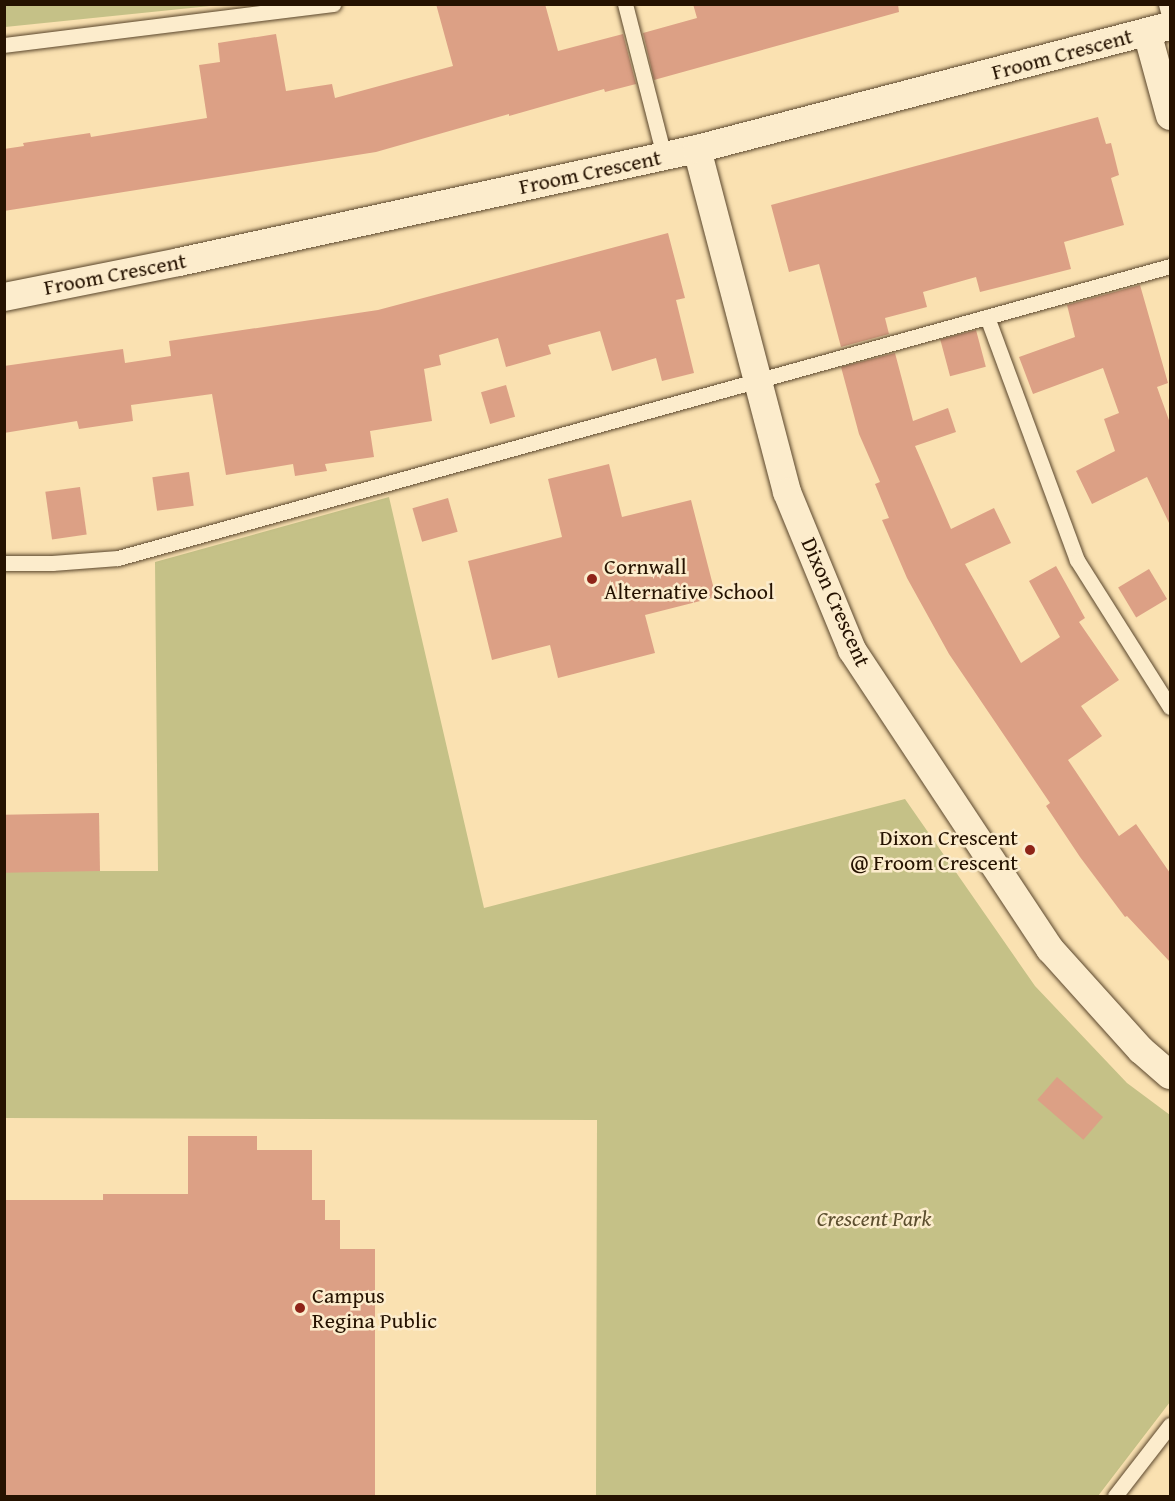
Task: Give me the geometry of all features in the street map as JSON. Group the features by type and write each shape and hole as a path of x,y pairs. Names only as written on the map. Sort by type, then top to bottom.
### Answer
{"street":[{"name":"Froom Crescent","path":"4,297 179,262 698,149 1163,26"},
{"path":"1163,26 1170,116"},
{"name":"Dixon Crescent","path":"698,149 787,492 852,650 1050,949 1141,1050 1170,1075"}],"lane":[{"path":"4,45 333,4"},
{"path":"626,4 664,156"},
{"path":"1163,26 1166,4"},
{"path":"4,563 52,563 118,558 1170,266"},
{"path":"987,317 1077,560 1170,707"},
{"path":"1115,1497 1170,1425"}],"green space":[{"path":"5,4 220,4 220,5 5,27"},
{"name":"Crescent Park","path":"389,497 484,908 905,799 1035,986 1127,1083 1170,1115 1170,1402 1098,1496 596,1496 597,1120 5,1118 5,871 158,871 155,562"}],"building":[{"path":"436,4 545,4 558,51 623,34 636,84 605,92 604,89 376,152 4,211 4,149 24,146 23,143 90,133 91,137 207,118 199,65 220,62 218,43 276,34 286,91 332,84 335,98 453,66"},
{"path":"693,4 898,4 899,12 654,80 643,33 697,18"},
{"path":"1098,117 1106,144 1111,143 1119,175 1111,178 1124,225 1064,242 1071,269 980,292 976,277 923,292 927,307 885,318 889,334 841,347 819,264 789,272 771,205"},
{"path":"668,233 685,298 676,300 694,373 662,381 656,358 612,371 600,331 548,345 551,354 506,367 498,338 439,355 441,365 424,369 432,421 370,431 374,457 325,464 327,471 295,476 293,464 226,475 212,394 131,405 133,421 79,429 77,421 4,433 4,366 123,349 125,363 171,356 169,341 378,310"},
{"path":"1140,285 1168,383 1157,387 1170,423 1170,525 1147,477 1092,504 1076,471 1115,451 1104,419 1119,413 1103,368 1033,394 1019,357 1075,337 1067,305"},
{"path":"976,330 986,367 950,376 940,340"},
{"path":"895,353 913,421 948,408 956,432 915,446 951,529 994,508 1011,543 965,564 1021,663 1060,637 1029,581 1056,566 1085,618 1079,622 1119,680 1081,706 1102,736 1068,760 1119,836 1136,824 1170,873 1170,962 1127,916 1125,917 1080,857 1046,806 1050,803 949,654 907,578 882,520 889,518 875,484 880,482 859,434 841,367"},
{"path":"506,385 515,417 490,424 481,392"},
{"name":"Cornwall Alternative School","path":"609,464 622,517 691,500 716,597 645,615 655,653 558,678 550,645 492,660 468,561 562,537 548,479"},
{"path":"189,472 194,506 157,511 152,477"},
{"path":"80,487 87,535 52,539 45,492"},
{"path":"448,498 458,532 422,542 412,508"},
{"path":"1149,569 1167,599 1136,618 1118,588"},
{"path":"99,813 100,871 5,873 4,815"},
{"path":"1057,1077 1103,1117 1083,1140 1037,1100"},
{"path":"188,1136 257,1136 257,1150 312,1150 312,1200 325,1200 325,1220 340,1220 340,1249 375,1249 375,1497 4,1497 4,1200 103,1200 103,1194 188,1194"}],"place":[{"name":"Cornwall Alternative School","path":"592,579"},
{"name":"Dixon Crescent @ Froom Crescent","path":"1030,850"},
{"name":"Campus Regina Public","path":"300,1308"}]}
